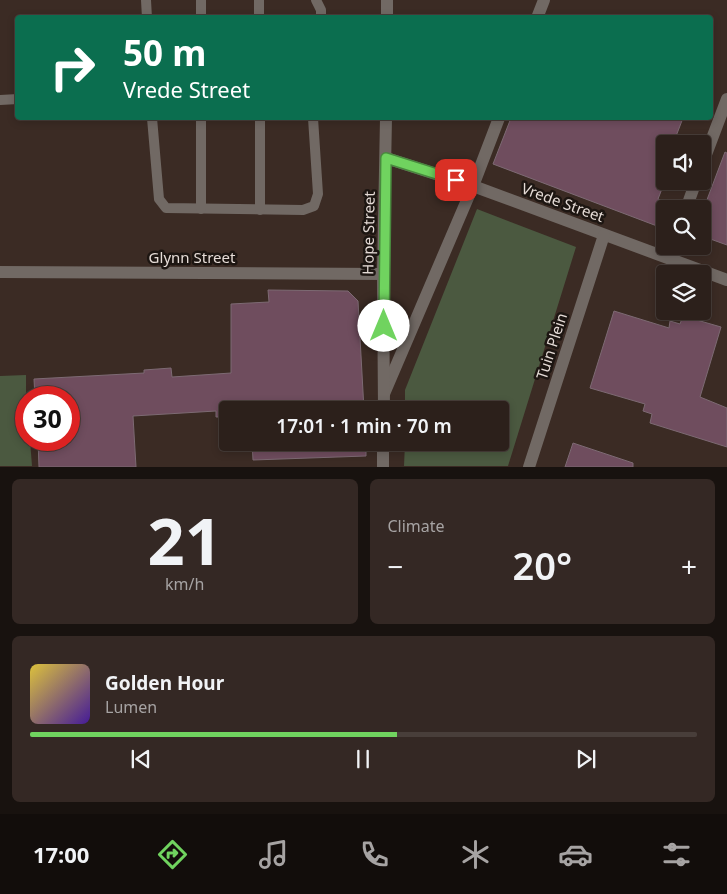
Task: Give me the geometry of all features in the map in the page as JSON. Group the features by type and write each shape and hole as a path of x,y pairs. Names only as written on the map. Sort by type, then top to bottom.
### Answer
{"street":[{"path":"387,0 387,15"},
{"path":"538,15 544,0"},
{"path":"711,141 727,99"},
{"name":"Hope Street","path":"384,401 383,274 386,120"},
{"path":"384,394 473,186 498,120"},
{"name":"Vrede Street","path":"386,158 473,186 727,280"},
{"name":"Tuin Plein","path":"529,466 604,235"},
{"path":"667,259 669,255"},
{"name":"Glynn Street","path":"0,272 383,274"},
{"path":"383,451 383,466"}],"lane":[{"path":"146,0 147,15"},
{"path":"200,0 201,15"},
{"path":"259,0 259,15"},
{"path":"316,0 321,10 321,15"},
{"path":"0,100 15,99"},
{"path":"152,120 160,203 166,208 260,210 303,210 314,206 317,202 313,120"},
{"path":"201,120 201,209"},
{"path":"260,120 260,210"}],"green space":[{"path":"477,209 576,247 508,466 404,466 405,451 509,451 509,401 405,401 405,390"},
{"path":"26,375 26,386 15,386 15,451 31,451 32,466 0,466 0,376"}],"building":[{"path":"510,120 682,120 676,135 656,135 656,190 662,190 658,199 661,200 656,200 656,226 493,164"},
{"path":"725,152 727,153 727,245 711,239 711,200 707,200"},
{"path":"268,290 348,291 358,301 364,401 219,401 219,417 216,417 216,411 133,416 136,467 39,467 38,451 80,451 80,386 34,386 34,379 144,373 144,370 171,368 172,377 231,373 231,304 269,302"},
{"path":"614,311 669,328 670,321 680,324 682,320 697,320 721,327 700,397 727,408 727,447 650,423 652,414 643,411 645,404 590,388"},
{"path":"573,443 633,463 633,467 565,467"},
{"path":"252,451 366,451 366,456 253,460"}],"route":[{"path":"384,326 383,274 386,158 456,180"}]}
